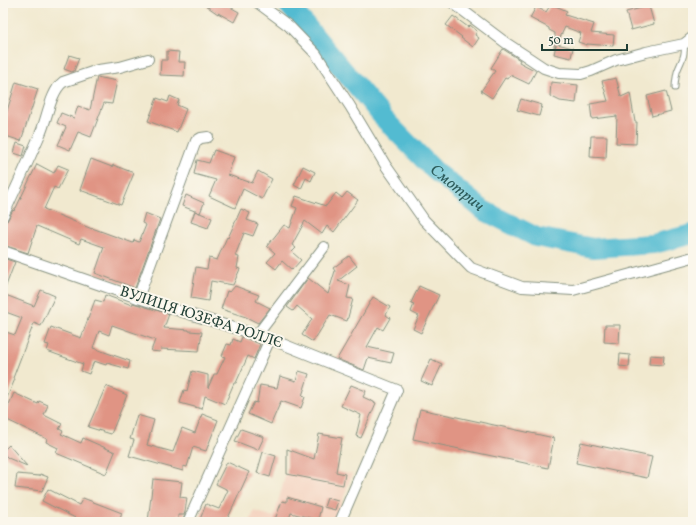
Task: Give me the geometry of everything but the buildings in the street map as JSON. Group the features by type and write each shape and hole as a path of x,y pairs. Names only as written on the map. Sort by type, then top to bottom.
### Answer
{"street":[{"path":"258,3 289,26 316,54 350,106 386,166 424,220 471,268 522,287 573,290 693,257"},
{"path":"453,3 506,43 544,68 559,73 581,74 616,60 684,44 693,37"},
{"path":"3,216 42,131 48,109 60,85 63,82 98,70 120,67 148,59"},
{"path":"138,298 196,141 201,138 208,138"},
{"path":"257,335 324,247"},
{"name":"ВУЛИЦЯ ЮЗЕФА РОЛЛЄ","path":"3,251 138,298 270,338 397,390 340,522"},
{"path":"188,522 270,338"}],"lane":[{"path":"675,88 677,71 684,58 684,44"}],"shaded area":[{"path":"299,464 352,474 335,522 250,522 254,511 274,517 288,466"}],"waterway":[{"name":"Смотрич","path":"287,3 386,121 434,170 483,210 536,237 593,248 653,244 693,234"}]}
